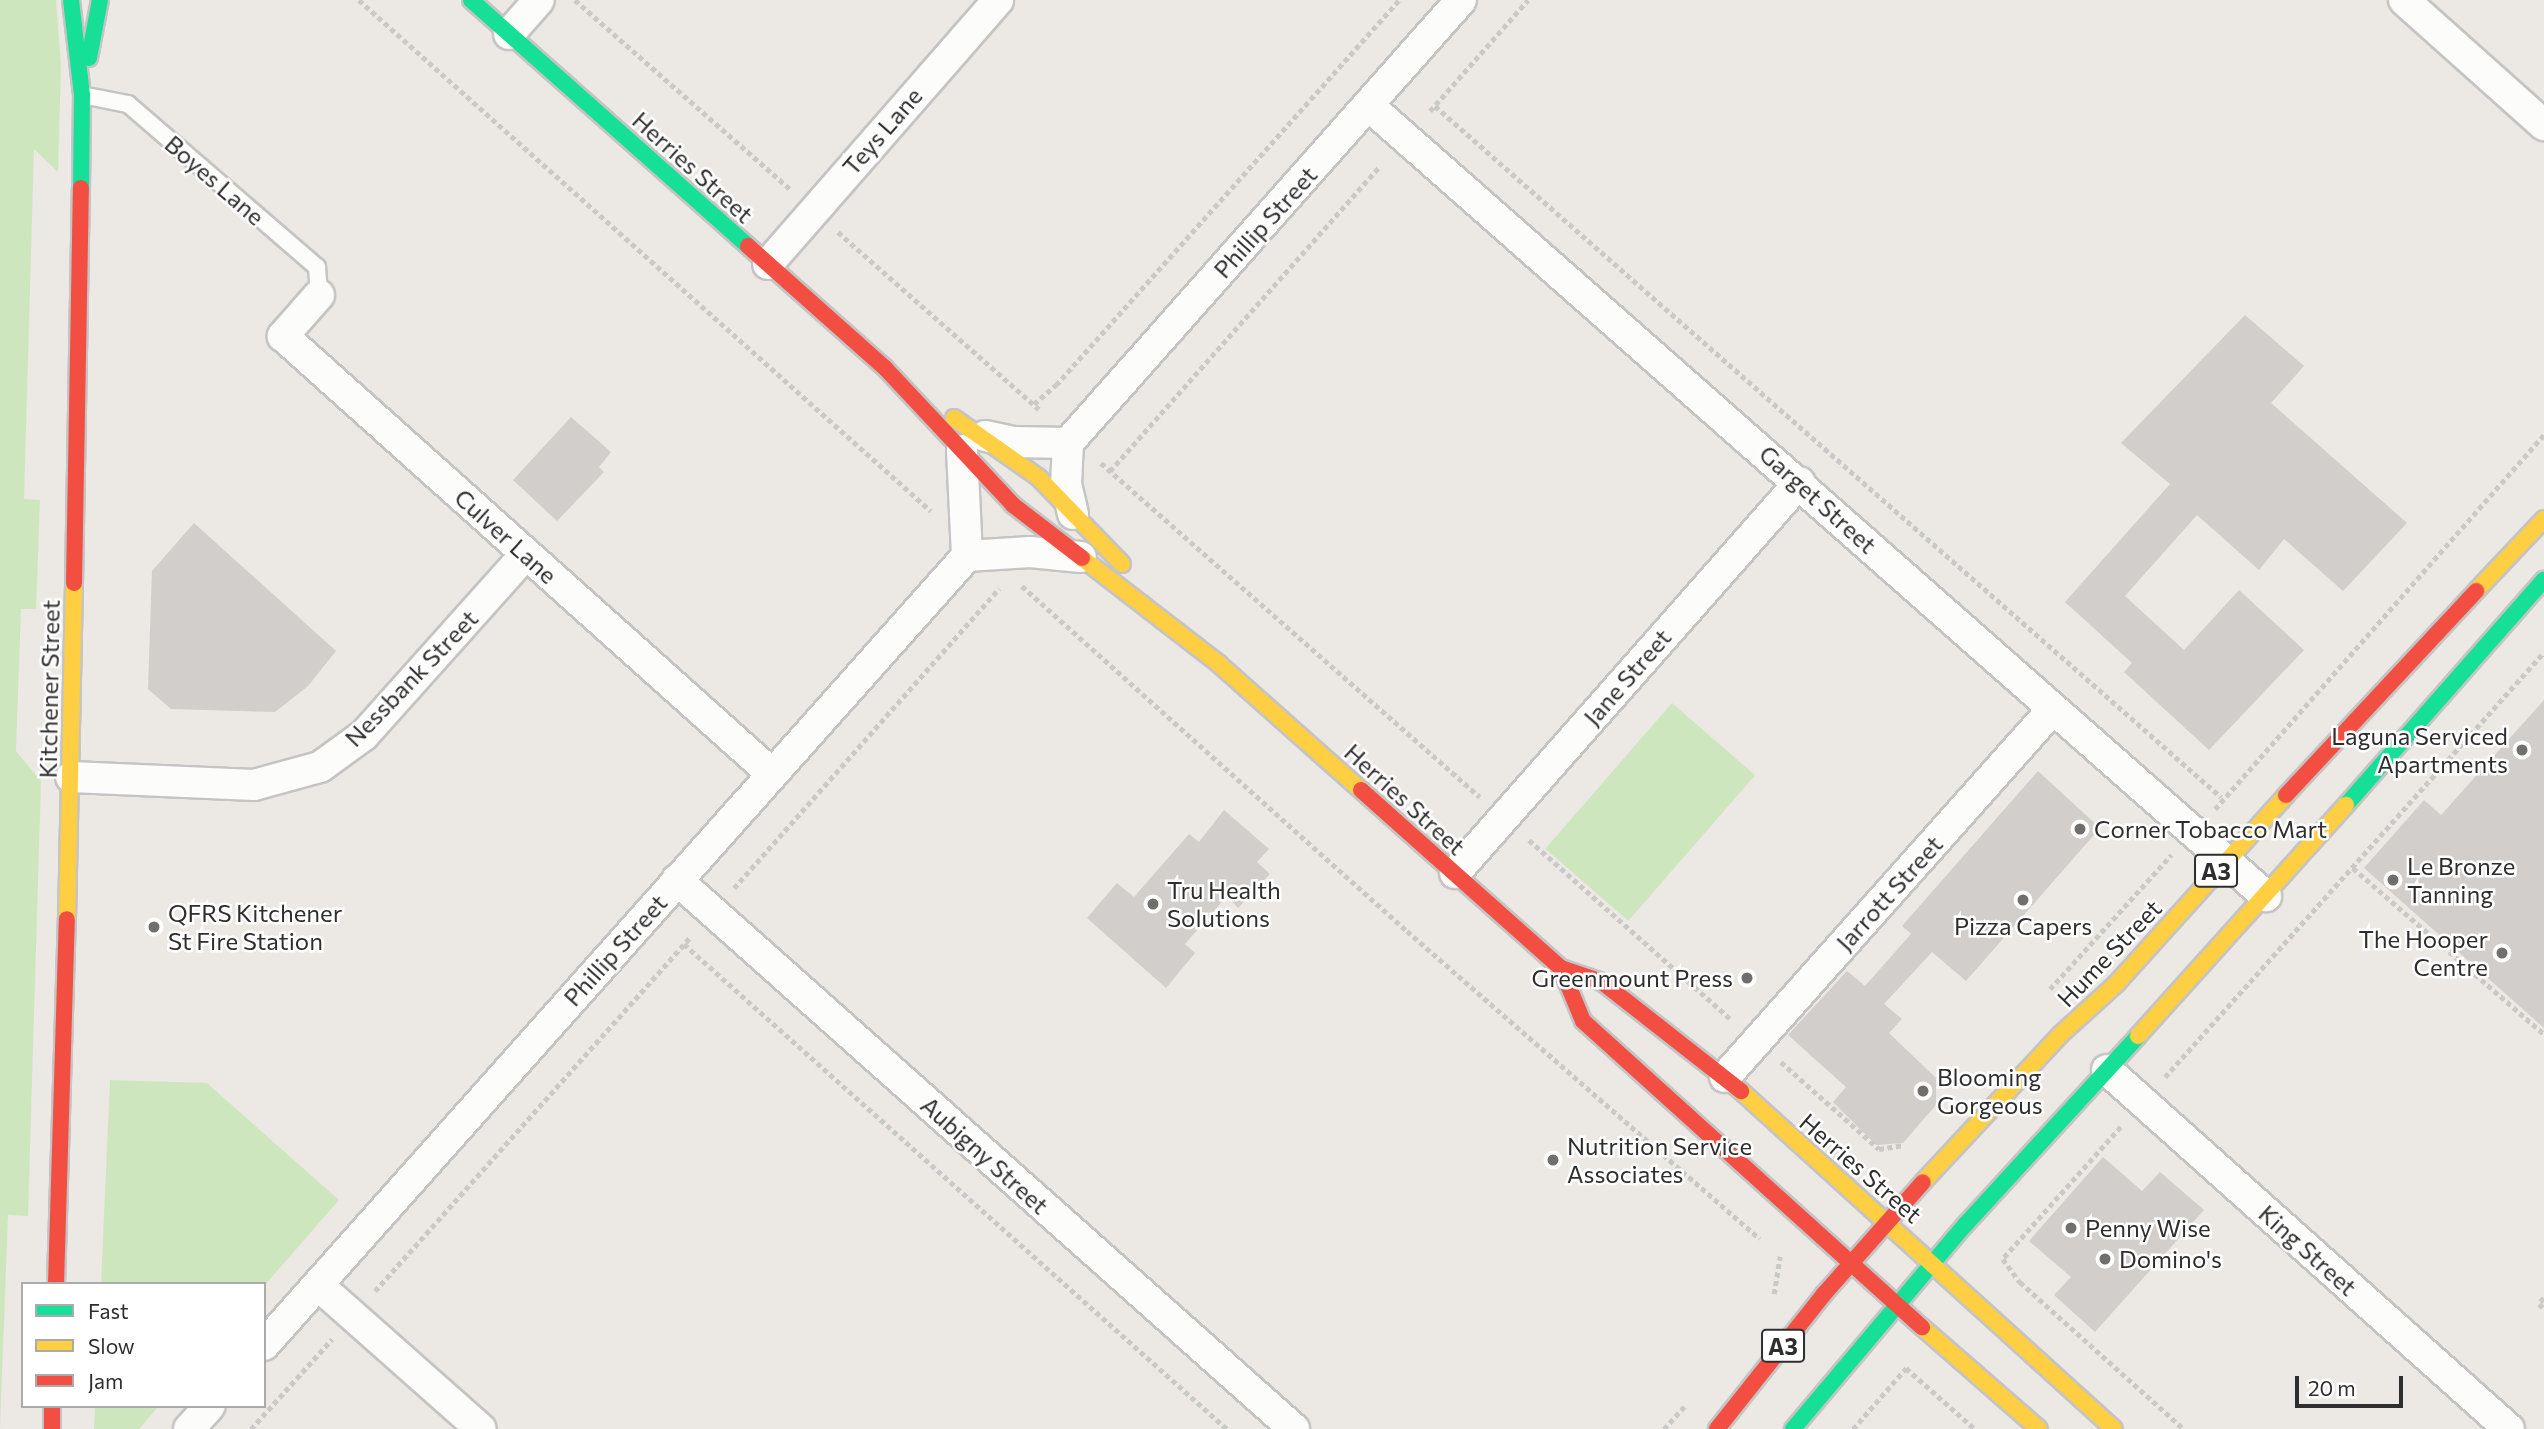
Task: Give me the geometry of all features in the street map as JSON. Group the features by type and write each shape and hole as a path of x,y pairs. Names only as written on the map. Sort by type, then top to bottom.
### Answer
{"main road":[{"name":"Kitchener Street","path":"56,1282 71,777 82,95 71,0"},
{"name":"Kitchener Street","path":"82,95 100,0"},
{"name":"Herries Street","path":"471,0 969,442 1013,505 1219,664 1561,968 1602,982 1725,1077 1933,1262 2114,1429"},
{"name":"Herries Street","path":"969,442 1038,477 1219,664"},
{"name":"Hume Street","path":"1717,1429 1887,1222 2061,1034 2117,983 2226,860 2544,519"},
{"name":"A3","path":"1793,1429 1933,1262 2266,896 2544,580"},
{"name":"Herries Street","path":"1561,968 1583,1021 1850,1264 2039,1429"},
{"path":"52,1408 52,1429"}],"street":[{"path":"509,34 539,0"},
{"name":"Teys Lane","path":"768,264 813,209 998,0"},
{"name":"Phillip Street","path":"1070,441 1461,0"},
{"path":"2404,0 2544,125"},
{"name":"Garget Street","path":"1368,105 1800,482 2266,896"},
{"name":"Culver Lane","path":"319,296 283,336 770,772"},
{"path":"1073,514 1066,484 1070,441 969,442 967,556 1030,552 1081,557"},
{"name":"Jane Street","path":"1455,873 1800,482"},
{"name":"Nessbank Street","path":"71,777 254,785 320,767 364,735 526,554"},
{"name":"Phillip Street","path":"266,1343 770,772 967,556"},
{"name":"Jarrott Street","path":"1725,1077 2053,709"},
{"name":"Aubigny Street","path":"677,880 1294,1429"},
{"name":"King Street","path":"2107,1070 2509,1429"},
{"path":"318,1285 481,1429"},
{"path":"190,1429 208,1408"}],"lane":[{"name":"Boyes Lane","path":"82,95 128,104 317,267 319,296"}],"path":[{"path":"359,0 939,519"},
{"path":"575,0 1034,404 1070,441 1110,471 1879,1149 1910,1144"},
{"path":"1034,404 1056,385 1399,0"},
{"path":"1430,111 1528,0"},
{"path":"1435,106 2221,797"},
{"path":"1110,471 1378,168"},
{"path":"2043,996 2193,832 2221,797 2544,435"},
{"path":"1020,584 1406,931 1762,1240"},
{"path":"251,1429 1001,585"},
{"path":"2162,1081 2544,652"},
{"path":"2353,868 2544,1034"},
{"path":"684,944 1227,1429"},
{"path":"2124,1123 2003,1259 2020,1282 2184,1429"},
{"path":"1772,1249 1783,1258"},
{"path":"2544,1298 2539,1304 2544,1308"},
{"path":"1853,1429 1906,1368 1975,1429"}],"green space":[{"path":"0,0 56,0 61,66 58,172 34,149 24,499 40,500 36,609 21,609 16,751 41,781 28,1216 8,1215 0,1429"},
{"path":"1672,703 1755,775 1628,921 1545,849"},
{"path":"110,1080 207,1083 339,1200 266,1284 101,1282"},
{"path":"95,1408 157,1408 139,1429 94,1429"}],"building":[{"path":"2245,315 2304,366 2271,403 2407,523 2343,591 2284,539 2259,570 2197,515 2125,596 2184,650 2239,590 2304,650 2209,750 2124,672 2132,663 2065,602 2170,484 2121,443"},
{"path":"571,417 611,452 599,467 604,472 557,521 513,480"},
{"path":"194,523 336,651 308,686 275,712 171,709 148,689 152,571"},
{"name":"The Hooper Centre","path":"2544,700 2544,1028 2364,868 2424,800 2441,815"},
{"path":"2038,771 2100,828 1966,981 1932,952 1884,1004 1902,1019 1889,1033 1936,1078 1936,1105 1903,1143 1876,1145 1833,1102 1846,1087 1788,1035 1847,971 1865,986 1911,934 1902,926"},
{"path":"1224,810 1269,849 1257,862 1270,874 1238,908 1227,896 1185,944 1195,953 1166,988 1087,918 1117,883 1134,897 1189,834 1199,842"},
{"name":"Domino's","path":"2103,1157 2142,1191 2160,1172 2204,1210 2095,1332 2054,1295 2071,1277 2029,1241"}],"traffic: fast":[{"path":"71,0 82,95 81,188"},
{"path":"89,58 100,0"},
{"path":"471,0 748,246"},
{"path":"2346,805 2544,580"},
{"path":"1793,1429 1965,1225 2138,1036"}],"traffic: slow":[{"path":"954,418 1038,477 1122,564"},
{"path":"2476,591 2544,519"},
{"path":"1082,558 1219,664 1361,790"},
{"path":"67,919 74,583"},
{"path":"1923,1182 2061,1034 2117,983 2286,795"},
{"path":"2138,1036 2346,805"},
{"path":"1741,1091 2114,1429"},
{"path":"1922,1327 2039,1429"}],"traffic: jam":[{"path":"74,583 81,188"},
{"path":"748,246 885,368 1013,505 1082,558"},
{"path":"2286,795 2476,591"},
{"path":"1361,790 1561,968 1602,982 1741,1091"},
{"path":"56,1282 67,919"},
{"path":"1561,968 1583,1021 1922,1327"},
{"path":"1717,1429 1824,1294 1923,1182"},
{"path":"52,1408 52,1429"}],"place":[{"name":"Laguna Serviced Apartments","path":"2522,750"},
{"name":"Corner Tobacco Mart","path":"2080,829"},
{"name":"Le Bronze Tanning","path":"2393,880"},
{"name":"Pizza Capers","path":"2023,900"},
{"name":"Tru Health Solutions","path":"1153,904"},
{"name":"QFRS Kitchener St Fire Station","path":"154,927"},
{"name":"The Hooper Centre","path":"2502,953"},
{"name":"Greenmount Press","path":"1747,978"},
{"name":"Blooming Gorgeous","path":"1923,1091"},
{"name":"Nutrition Service Associates","path":"1553,1160"},
{"name":"Penny Wise","path":"2071,1228"},
{"name":"Domino's","path":"2105,1259"}]}
